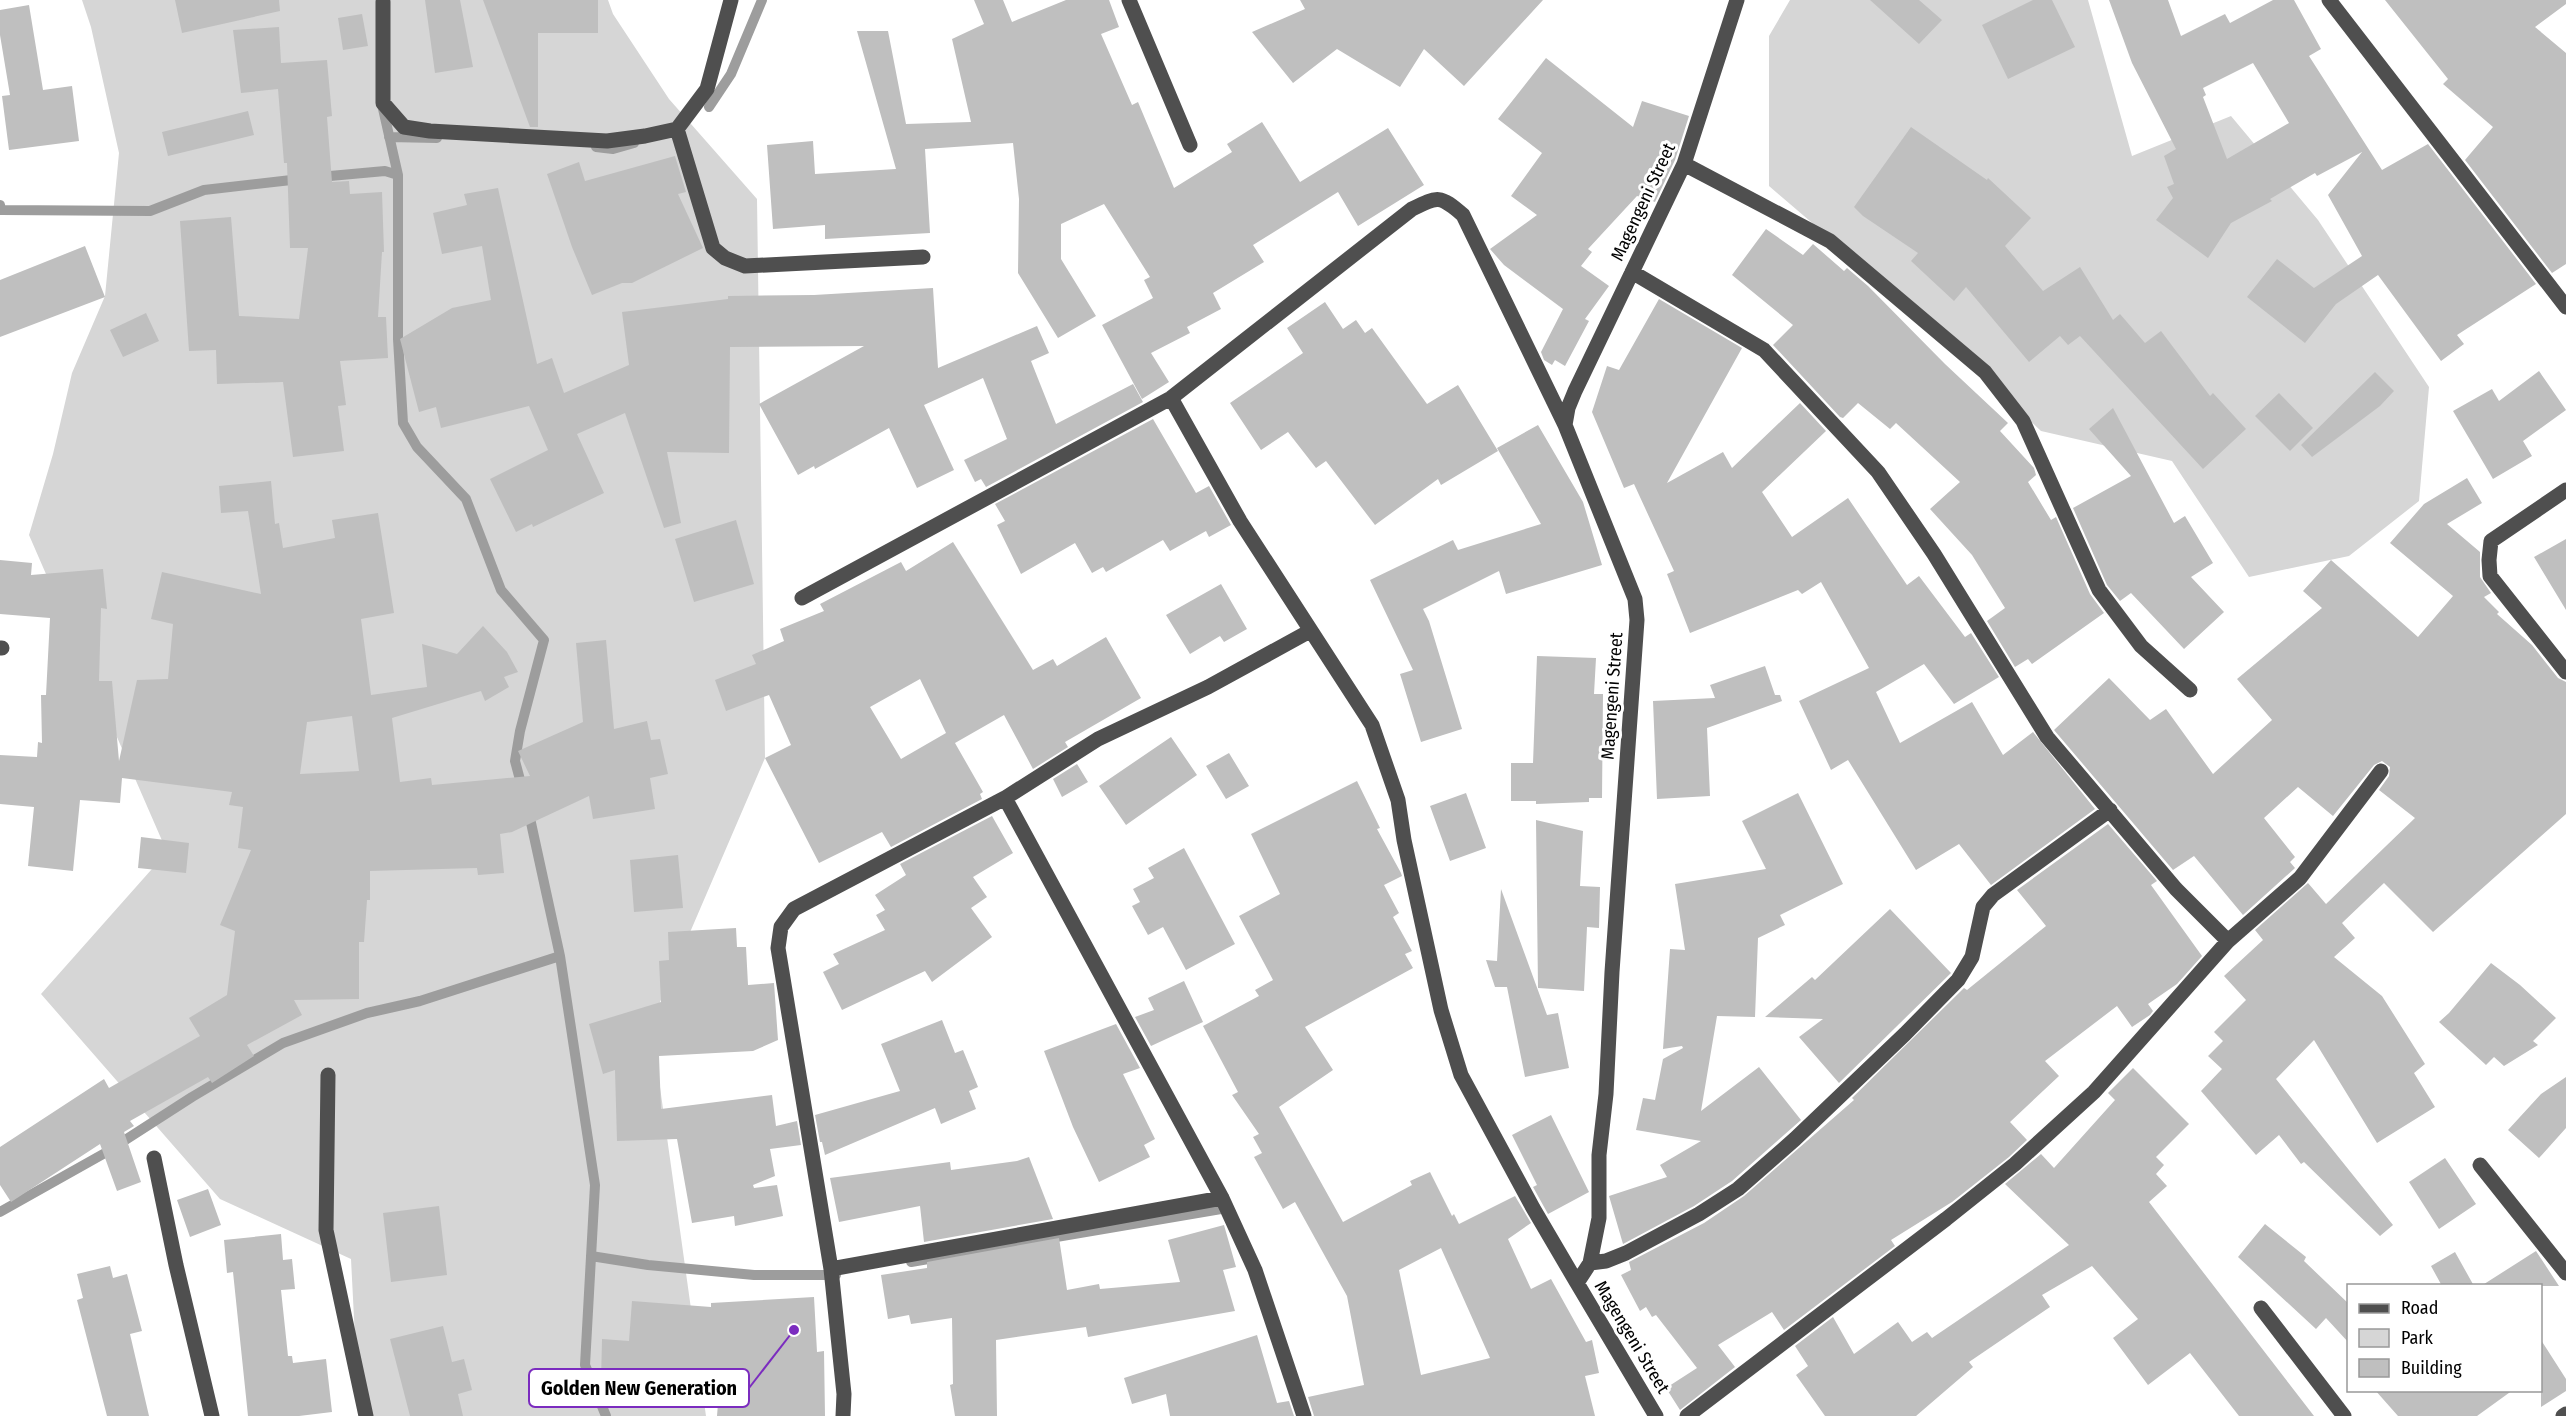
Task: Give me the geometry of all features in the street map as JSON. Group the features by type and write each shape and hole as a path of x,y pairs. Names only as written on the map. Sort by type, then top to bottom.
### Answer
{"street":[{"path":"383,2 383,103 404,127 430,131 607,141 677,129 706,89 731,0"},
{"path":"1129,0 1190,145"},
{"name":"Magengeni Street","path":"1656,1416 1578,1283 1590,1263 1599,1218 1599,1155 1606,1094 1612,972 1637,620 1635,599 1565,425 1568,408 1575,392 1684,164 1737,0"},
{"path":"2329,0 2566,306"},
{"path":"677,129 713,248 725,258 745,266 923,257"},
{"path":"1684,164 1830,241 1985,372 2023,421 2099,590 2141,646 2190,690"},
{"path":"802,598 1171,398 1412,209 1434,198 1445,199 1463,215 1565,425"},
{"path":"1632,272 1764,350 1878,472 1934,554 2047,737 2175,888 2228,941"},
{"path":"1171,398 1240,521 1372,725 1398,800 1404,840 1441,1010 1461,1075 1533,1208 1578,1283"},
{"path":"2566,490 2491,541 2488,560 2490,576 2566,672"},
{"path":"843,1416 844,1394 831,1269 778,948 781,927 794,909 1005,798 1098,739 1208,687 1310,631"},
{"path":"1687,1416 2015,1164 2094,1092 2228,941 2300,878 2381,771"},
{"path":"1005,798 1222,1198 1255,1270 1304,1416"},
{"path":"1590,1263 1606,1261 1626,1253 1699,1214 1738,1189 1795,1139 1958,980 1972,957 1983,907 1993,895 2110,810"},
{"path":"328,1075 326,1230 366,1416"},
{"path":"154,1158 176,1265 213,1416"},
{"path":"2480,1165 2566,1273"},
{"path":"831,1269 1222,1198"},
{"path":"2261,1308 2344,1416"}],"green space":[{"path":"82,0 608,0 613,14 669,99 757,199 765,758 651,1023 706,1416 359,1416 351,1259 220,1199 41,994 167,852 29,535 53,454 72,373 105,296 119,153 91,27"},
{"path":"1790,0 2088,0 2132,156 2231,116 2318,220 2429,387 2419,501 2349,556 2249,577 2172,461 2041,431 1893,292 1769,186 1769,36"}],"building":[{"path":"175,0 279,0 280,11 182,33"},
{"path":"425,0 460,0 473,67 435,73"},
{"path":"483,0 598,0 598,33 538,33 538,127 530,127"},
{"path":"974,0 1003,0 1012,22 1066,0 1109,0 1119,27 1101,34 1132,105 1138,102 1174,188 1232,152 1227,144 1262,122 1300,182 1388,128 1424,185 1358,226 1338,192 1253,245 1264,262 1213,293 1221,309 1187,327 1190,333 1151,353 1169,382 1142,399 1102,325 1153,298 1144,280 1150,277 1104,204 1061,224 1061,259 1096,316 1058,338 1018,273 1019,199 1013,143 925,149 930,233 825,239 825,225 773,229 767,145 813,141 815,174 896,169 857,31 888,31 906,124 971,122 952,39 984,24"},
{"path":"1300,0 1543,0 1464,86 1424,49 1400,87 1337,49 1293,83 1252,32 1305,9"},
{"path":"1870,0 1919,0 1942,20 1919,44"},
{"path":"2033,0 2052,0 2075,47 2008,79 1982,25"},
{"path":"2109,0 2168,0 2181,36 2225,14 2230,23 2273,0 2294,0 2321,49 2309,56 2382,170 2428,144 2536,284 2457,335 2464,344 2441,361 2378,275 2336,304 2305,343 2247,297 2277,259 2314,288 2362,256 2328,195 2362,152 2317,176 2315,173 2270,199 2272,201 2231,223 2208,258 2156,220 2173,198 2167,187 2174,184 2164,156 2176,149 2132,63","holes":["2253,63 2289,123 2227,159 2203,97 2206,95 2203,88"]},
{"path":"2385,0 2566,0 2566,4 2535,27 2566,53 2566,264 2552,273 2465,160 2493,127 2443,84 2448,79"},
{"path":"29,5 43,90 72,86 79,141 9,150 2,96 10,95 0,35 0,10"},
{"path":"362,14 368,46 343,50 338,18"},
{"path":"279,27 281,63 327,60 332,116 327,117 332,182 349,181 350,194 382,192 384,252 382,252 378,317 386,317 388,358 340,361 346,405 338,406 344,451 293,457 283,382 217,384 216,350 189,351 180,221 231,217 239,316 299,319 308,248 290,248 287,163 284,163 278,89 241,93 233,30"},
{"path":"1546,58 1633,127 1642,101 1689,116 1675,160 1655,202 1637,196 1588,249 1592,252 1581,266 1609,286 1585,319 1589,321 1565,366 1555,360 1552,365 1544,360 1541,352 1563,309 1504,265 1490,249 1537,215 1511,196 1542,153 1498,119"},
{"path":"248,111 254,135 168,156 162,132"},
{"path":"1911,127 1987,180 1988,178 2031,218 2005,246 2043,291 2080,267 2113,320 2120,314 2145,343 2161,331 2210,396 2213,393 2246,429 2203,469 2080,336 2068,345 2060,336 2029,362 1966,287 1954,301 1911,261 1918,253 1863,216 1854,207"},
{"path":"675,156 686,192 678,194 703,248 632,283 622,283 592,295 572,247 547,174 579,162 585,181"},
{"path":"498,188 537,364 552,358 564,393 629,365 622,312 728,299 728,296 814,295 933,288 938,368 1037,326 1049,353 1031,361 1056,424 1133,384 1143,402 986,487 981,479 975,482 964,460 1007,439 983,378 924,405 954,470 917,488 889,428 815,469 814,466 798,475 759,404 864,346 730,347 729,453 667,452 681,523 664,528 625,413 577,434 604,493 533,527 532,524 516,532 490,479 548,450 529,406 441,428 436,407 419,412 400,339 452,308 491,300 482,246 442,254 433,213 467,205 464,194"},
{"path":"1766,229 1803,255 1813,244 1844,271 1847,268 2008,423 2000,431 2034,468 2036,475 2028,482 2051,520 2056,517 2090,594 2104,613 2032,664 2028,659 2015,667 1987,621 2005,608 1972,555 1930,509 1960,482 1896,423 1890,429 1858,403 1843,418 1840,417 1773,345 1793,325 1732,275"},
{"path":"85,246 105,297 0,337 0,280"},
{"path":"1659,299 1742,348 1667,483 1723,452 1732,468 1800,403 1826,431 1762,492 1792,537 1848,498 1907,585 1919,576 1965,637 1971,633 1999,677 1954,704 1924,664 1876,692 1900,743 1972,702 2003,755 2033,732 2095,809 1991,885 1959,844 1916,870 1848,760 1831,770 1799,701 1869,668 1821,582 1802,594 1798,590 1690,633 1667,574 1674,571 1634,484 1624,488 1592,412 1607,366 1619,370"},
{"path":"1325,302 1343,329 1356,320 1365,333 1372,328 1427,404 1458,385 1498,451 1441,485 1438,479 1375,525 1326,461 1316,468 1288,432 1261,450 1230,403 1303,353 1287,328"},
{"path":"146,313 159,341 123,357 110,330"},
{"path":"2539,371 2566,410 2523,441 2532,456 2493,479 2453,411 2492,389 2499,401"},
{"path":"2375,372 2394,391 2380,406 2312,457 2301,445"},
{"path":"2279,393 2313,428 2290,451 2255,416"},
{"path":"2113,408 2174,523 2185,516 2213,563 2191,577 2224,612 2184,649 2131,593 2120,601 2107,585 2073,508 2131,476 2089,429"},
{"path":"1153,419 1196,493 1209,486 1231,525 1209,537 1206,531 1170,551 1163,540 1106,572 1103,567 1092,573 1075,543 1021,574 997,525 1005,521 995,504"},
{"path":"1538,425 1583,502 1602,565 1506,594 1499,571 1423,609 1429,621 1462,729 1421,742 1400,674 1413,670 1370,580 1453,540 1458,550 1541,524 1497,448"},
{"path":"2467,478 2482,503 2447,524 2480,552 2480,577 2491,593 2484,597 2499,612 2497,614 2532,645 2558,678 2566,682 2566,814 2433,932 2384,883 2342,923 2355,938 2334,957 2382,996 2425,1064 2414,1073 2435,1107 2377,1143 2314,1040 2276,1079 2393,1225 2380,1236 2304,1162 2301,1164 2279,1135 2256,1155 2201,1091 2222,1069 2208,1056 2223,1041 2214,1032 2246,1000 2224,976 2263,940 2255,930 2308,883 2326,904 2415,818 2379,790 2389,776 2390,767 2382,761 2374,765 2333,816 2298,787 2264,818 2295,857 2290,862 2295,868 2243,915 2194,856 2173,870 2054,730 2109,678 2150,720 2166,709 2213,774 2272,720 2237,679 2322,608 2303,591 2331,560 2418,637 2453,596 2390,543 2424,504"},
{"path":"271,481 275,524 279,523 283,548 335,538 332,520 378,513 394,613 361,619 371,695 427,687 422,644 457,654 483,626 507,652 518,672 504,677 509,687 485,701 481,691 392,718 400,782 431,778 432,785 530,776 518,751 583,722 576,643 606,640 614,729 647,721 651,740 660,739 668,774 650,778 655,809 593,819 589,796 512,832 500,834 504,873 478,875 477,868 370,871 370,900 367,900 364,942 359,942 359,999 294,1000 302,1015 247,1045 254,1056 212,1083 208,1077 130,1121 134,1126 124,1132 141,1182 117,1191 100,1144 11,1202 0,1185 0,1147 104,1079 109,1088 200,1036 189,1018 227,995 235,931 220,925 251,850 238,848 243,807 229,805 232,792 122,778 120,803 80,800 73,871 28,866 34,807 0,804 0,755 37,757 38,742 42,743 41,695 46,695 50,618 0,614 0,560 32,563 31,575 103,569 107,609 101,608 99,681 112,681 119,761 137,680 168,679 173,624 151,619 162,572 261,594 248,511 221,513 219,486","holes":["352,716 359,771 300,774 307,722"]},
{"path":"736,520 754,584 694,602 675,539"},
{"path":"2566,539 2566,610 2534,557"},
{"path":"953,542 1033,670 1053,659 1057,666 1106,637 1141,698 1065,742 1068,747 1033,769 1004,715 955,743 983,792 980,794 982,799 891,847 882,832 819,863 765,758 791,745 769,695 726,711 715,680 756,664 752,655 784,641 780,629 824,611 820,604 901,562 906,571","holes":["920,679 946,733 901,759 870,707"]},
{"path":"1221,584 1247,629 1224,642 1220,636 1190,654 1166,615"},
{"path":"1537,656 1596,658 1594,694 1603,694 1602,798 1589,798 1589,802 1536,804 1536,801 1511,801 1511,763 1533,763"},
{"path":"1765,666 1775,695 1780,695 1782,701 1707,728 1710,796 1657,799 1653,701 1715,698 1710,685"},
{"path":"1171,737 1197,775 1126,825 1099,786"},
{"path":"1229,753 1249,786 1226,799 1206,766"},
{"path":"1077,764 1088,782 1062,797 1053,779"},
{"path":"1357,781 1380,828 1377,829 1402,876 1384,885 1399,913 1393,917 1412,951 1405,954 1413,968 1305,1027 1333,1070 1279,1107 1343,1222 1412,1185 1410,1181 1430,1172 1452,1216 1454,1214 1459,1224 1515,1196 1531,1223 1508,1239 1531,1289 1551,1279 1586,1342 1592,1340 1599,1373 1585,1376 1595,1416 1314,1416 1308,1397 1364,1385 1347,1296 1295,1202 1283,1209 1254,1157 1262,1153 1253,1137 1259,1134 1232,1095 1238,1092 1203,1026 1259,996 1255,990 1273,980 1239,916 1280,894 1251,834","holes":["1441,1248 1490,1358 1421,1375 1399,1270"]},
{"path":"1466,793 1486,848 1450,861 1430,806"},
{"path":"1798,793 1843,884 1780,915 1785,925 1758,938 1755,1017 1717,1016 1701,1111 1759,1067 1801,1120 1732,1181 1694,1206 1623,1244 1609,1196 1667,1177 1660,1165 1701,1141 1636,1130 1643,1098 1655,1100 1663,1059 1683,1048 1682,1046 1663,1049 1670,949 1685,950 1675,884 1766,869 1742,821"},
{"path":"992,816 1013,853 973,877 987,897 971,908 992,937 932,982 925,971 842,1010 823,972 839,964 833,954 885,930 876,915 885,910 875,895 906,875 900,864"},
{"path":"1536,820 1583,831 1580,886 1600,887 1599,928 1587,927 1584,991 1538,988"},
{"path":"2108,824 2157,881 2151,885 2202,956 2177,984 2148,1004 2153,1011 2150,1015 2132,1027 2117,1006 2045,1061 2059,1076 2010,1122 2027,1140 2009,1157 1952,1202 1891,1240 1895,1246 1784,1330 1772,1312 1718,1345 1735,1367 1680,1410 1666,1388 1697,1368 1656,1315 1652,1317 1646,1307 1640,1311 1621,1275 1631,1270 1629,1262 1704,1223 1744,1196 1854,1100 1852,1098 1964,988 1967,990 2046,926 2017,890"},
{"path":"141,837 189,843 186,873 138,868"},
{"path":"1184,848 1235,944 1186,970 1163,927 1148,935 1132,906 1140,902 1133,889 1154,878 1148,868"},
{"path":"678,855 683,908 634,912 630,860"},
{"path":"1501,889 1547,1015 1558,1013 1569,1068 1525,1077 1507,987 1495,987 1486,960 1497,961"},
{"path":"1890,909 1951,973 1839,1083 1799,1037 1823,1019 1765,1017 1812,977 1815,980"},
{"path":"736,928 737,947 746,947 748,985 774,983 778,1040 753,1051 659,1056 661,1109 772,1095 776,1126 797,1121 801,1145 770,1149 775,1176 753,1185 754,1188 777,1185 783,1216 735,1226 734,1216 692,1223 677,1139 617,1141 615,1070 603,1074 589,1024 661,1002 659,961 669,960 668,932"},
{"path":"2491,963 2520,985 2556,1018 2533,1041 2538,1045 2504,1066 2494,1057 2486,1065 2439,1022"},
{"path":"1184,981 1203,1022 1151,1046 1135,1017 1154,1010 1148,998"},
{"path":"942,1020 955,1053 963,1050 978,1087 969,1091 976,1109 941,1124 935,1108 825,1155 815,1115 900,1091 881,1044"},
{"path":"1116,1024 1140,1068 1123,1074 1155,1139 1144,1145 1150,1157 1099,1182 1073,1127 1044,1051"},
{"path":"2133,1068 2189,1124 2156,1157 2164,1165 2156,1174 2167,1186 2149,1202 2314,1416 2239,1416 2190,1353 2148,1385 2113,1338 2138,1319 2092,1266 2042,1295 2050,1307 1969,1362 1973,1367 1916,1416 1825,1416 1796,1375 1808,1366 1795,1346 1833,1317 1854,1354 1898,1322 1912,1342 1927,1332 1932,1338 2069,1245 2005,1184 2041,1154 2054,1168 2115,1100 2108,1093"},
{"path":"2566,1077 2566,1128 2539,1158 2508,1130 2541,1094"},
{"path":"1551,1115 1589,1192 1548,1214 1533,1187 1537,1185 1512,1135"},
{"path":"1029,1157 1053,1219 924,1242 920,1206 839,1222 830,1178 950,1162 951,1170 1017,1161"},
{"path":"2445,1158 2476,1204 2439,1229 2409,1182"},
{"path":"208,1189 221,1225 190,1237 177,1200"},
{"path":"439,1206 447,1275 391,1282 383,1213"},
{"path":"2265,1224 2306,1257 2304,1261 2347,1302 2347,1341 2326,1318 2316,1329 2238,1257"},
{"path":"1224,1225 1236,1267 1223,1270 1235,1311 1088,1337 1086,1327 996,1340 997,1416 955,1416 950,1385 953,1384 952,1318 911,1324 909,1315 888,1319 881,1275 927,1268 927,1262 1059,1238 1067,1290 1099,1284 1100,1289 1180,1282 1168,1240"},
{"path":"281,1234 283,1260 292,1259 295,1289 281,1290 288,1356 292,1356 293,1363 326,1359 332,1412 299,1416 248,1416 233,1272 227,1273 224,1240"},
{"path":"2536,1251 2559,1286 2542,1286 2542,1284 2484,1284"},
{"path":"2455,1252 2473,1284 2441,1284 2431,1266"},
{"path":"110,1266 113,1278 127,1274 142,1331 130,1334 149,1416 107,1416 77,1300 83,1298 77,1274"},
{"path":"814,1297 817,1352 824,1351 825,1416 717,1416 719,1391 601,1382 602,1339 629,1341 632,1301 711,1307 711,1303"},
{"path":"443,1326 452,1362 464,1359 472,1390 458,1394 463,1416 410,1416 390,1339"},
{"path":"1257,1335 1277,1403 1289,1401 1294,1416 1170,1416 1166,1394 1132,1404 1124,1378"},
{"path":"2542,1342 2566,1379 2566,1391 2541,1407"},
{"path":"2377,1392 2510,1392 2477,1416 2398,1416"}],"waterway":[{"path":"709,107 731,74 762,0"},
{"path":"381,100 398,175 398,339 403,423 417,447 466,499 501,590 544,640 520,731 515,761 523,791"},
{"path":"389,137 437,138"},
{"path":"596,147 613,149 634,143"},
{"path":"319,177 385,171 398,175"},
{"path":"0,205 1,210 150,211 204,190 300,179"},
{"path":"0,1212 105,1153 192,1097 283,1043 367,1013 420,1001 560,956 528,809"},
{"path":"560,956 595,1185 585,1365 606,1416"},
{"path":"911,1262 1221,1209"},
{"path":"591,1256 648,1265 754,1275 836,1275"}],"place":[{"name":"Golden New Generation","path":"794,1330"}]}
